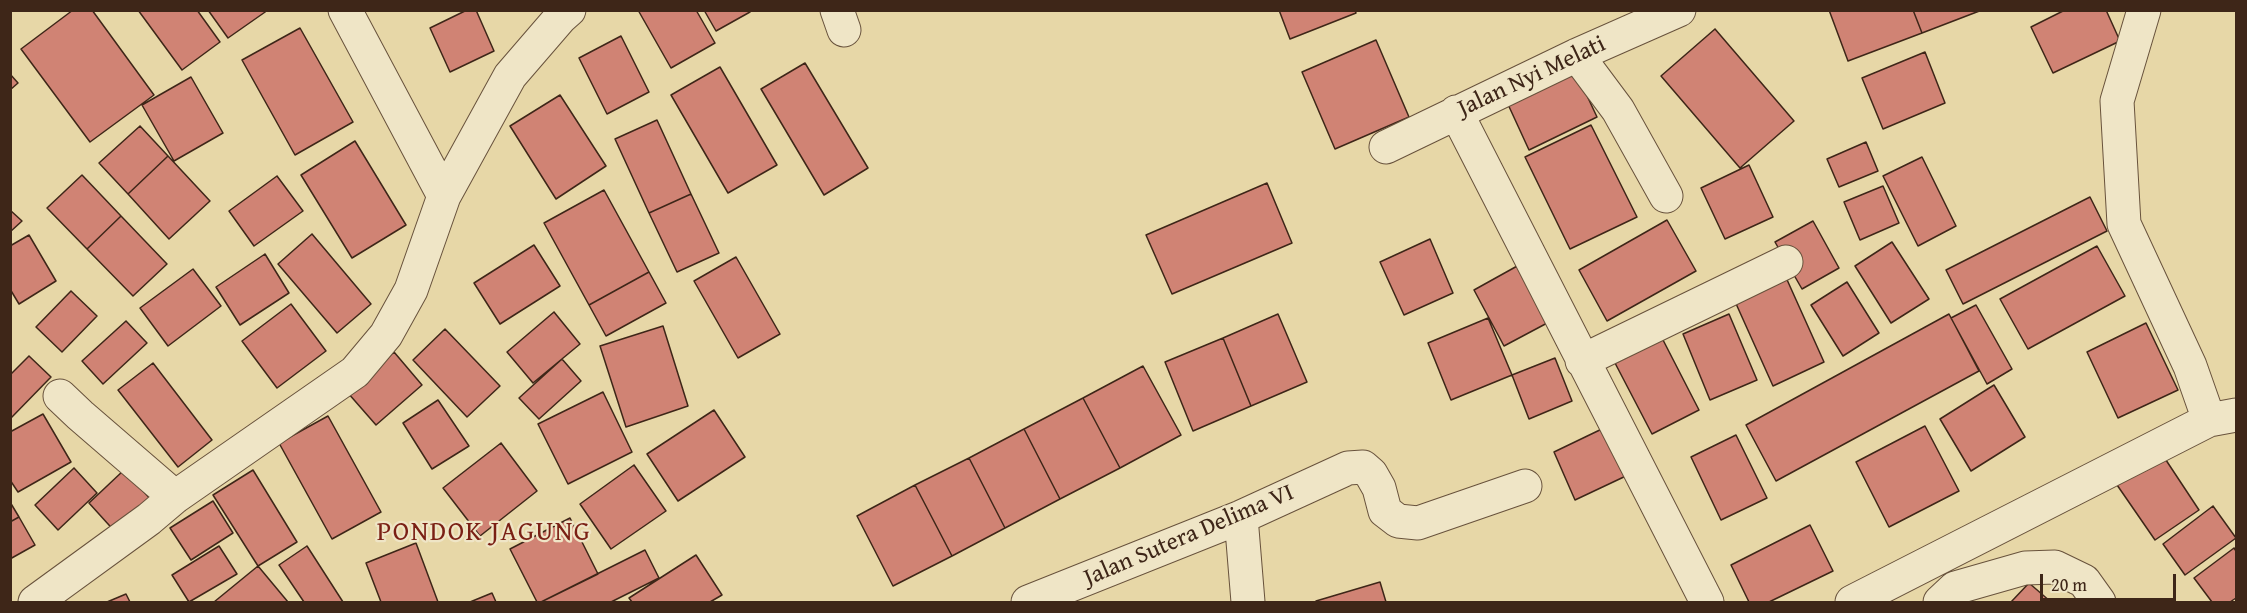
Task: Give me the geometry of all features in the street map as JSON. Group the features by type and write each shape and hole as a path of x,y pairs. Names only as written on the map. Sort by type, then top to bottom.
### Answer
{"street":[{"path":"345,10 444,196"},
{"path":"35,603 149,519 175,496 355,372 386,334 411,290 444,196 510,76 569,10"},
{"name":"Jalan Nyi Melati","path":"1386,147 1577,55 1679,10"},
{"path":"1852,603 2223,417 2190,366 2124,224 2117,101 2144,10"},
{"path":"1577,55 1618,110 1665,196"},
{"path":"1456,112 1707,603"},
{"path":"1582,361 1786,262"},
{"path":"60,396 175,496"},
{"name":"Jalan Sutera Delima VI","path":"1028,603 1241,517 1348,468 1363,467 1371,474 1379,488 1385,511 1398,521 1419,523 1525,486"},
{"path":"1241,517 1248,603"},
{"path":"1940,603 1955,588 2025,568 2055,567 2092,592"}],"building":[{"path":"73,10 92,10 154,95 90,142 21,49"},
{"path":"138,10 197,10 220,42 182,70"},
{"path":"208,10 268,10 228,38"},
{"path":"467,10 476,10 494,51 450,72 430,28"},
{"path":"638,10 696,10 715,43 671,68"},
{"path":"704,10 749,10 750,12 716,31"},
{"path":"1279,10 1355,10 1356,13 1290,39"},
{"path":"1829,10 1913,10 1922,33 1848,61"},
{"path":"1913,10 1982,10 1922,33"},
{"path":"2065,10 2106,10 2120,41 2053,73 2031,27"},
{"path":"300,28 353,122 295,155 242,60"},
{"path":"1715,29 1794,121 1740,168 1661,76"},
{"path":"621,36 649,92 607,114 579,58"},
{"path":"1376,40 1409,117 1335,149 1302,72"},
{"path":"1925,52 1945,103 1883,129 1862,78"},
{"path":"805,63 868,168 824,195 761,89"},
{"path":"720,67 777,165 728,193 671,95"},
{"path":"1574,68 1597,117 1529,150 1506,100"},
{"path":"10,74 18,83 10,90"},
{"path":"191,77 223,133 174,161 142,105"},
{"path":"560,95 606,166 556,199 510,126"},
{"path":"657,120 691,194 649,213 615,139"},
{"path":"1591,125 1637,217 1570,249 1525,157"},
{"path":"140,126 168,156 128,194 99,163"},
{"path":"355,141 406,225 352,258 301,175"},
{"path":"1866,142 1878,171 1839,187 1827,159"},
{"path":"168,156 210,201 169,239 128,194"},
{"path":"1922,157 1956,226 1918,246 1883,176"},
{"path":"1749,165 1773,217 1725,239 1701,188"},
{"path":"82,175 121,216 87,249 47,208"},
{"path":"277,176 303,211 254,246 229,211"},
{"path":"1267,183 1292,243 1172,294 1146,235"},
{"path":"1883,186 1899,223 1860,240 1844,202"},
{"path":"604,190 649,272 589,305 544,223"},
{"path":"691,194 719,253 677,272 649,213"},
{"path":"2090,197 2107,231 1963,304 1946,270"},
{"path":"10,210 22,221 10,232"},
{"path":"121,216 167,264 133,296 87,249"},
{"path":"1667,220 1696,271 1607,321 1579,270"},
{"path":"1813,221 1839,268 1802,289 1775,242"},
{"path":"312,234 371,304 337,333 278,264"},
{"path":"29,235 56,281 19,304 10,289 10,246"},
{"path":"1430,239 1453,293 1404,315 1380,262"},
{"path":"1892,242 1929,299 1891,323 1855,266"},
{"path":"534,245 560,286 500,324 474,283"},
{"path":"2097,246 2125,296 2028,349 2000,299"},
{"path":"265,254 289,293 240,325 216,287"},
{"path":"736,257 780,334 738,358 694,281"},
{"path":"1519,265 1551,321 1504,346 1474,290"},
{"path":"193,269 221,306 168,346 140,308"},
{"path":"649,272 666,303 606,336 589,305"},
{"path":"1784,273 1824,362 1773,386 1733,297"},
{"path":"1847,282 1879,333 1843,356 1811,305"},
{"path":"71,291 97,316 62,352 36,327"},
{"path":"291,304 326,351 277,388 242,341"},
{"path":"1976,305 2012,369 1987,384 1951,318"},
{"path":"554,312 580,344 533,383 507,352"},
{"path":"1278,314 1307,382 1251,406 1223,338"},
{"path":"1729,314 1757,380 1710,400 1683,334"},
{"path":"1949,314 1979,371 1776,481 1746,425"},
{"path":"1488,318 1512,375 1451,400 1428,343"},
{"path":"126,321 147,343 103,384 82,361"},
{"path":"2146,323 2178,390 2118,418 2087,352"},
{"path":"663,326 688,406 626,427 600,346"},
{"path":"445,329 500,386 467,417 413,360"},
{"path":"1223,338 1251,406 1193,431 1165,362"},
{"path":"1662,338 1699,410 1652,434 1615,363"},
{"path":"394,352 422,385 376,425 348,393"},
{"path":"29,356 51,377 11,418 10,375"},
{"path":"1555,358 1572,401 1529,419 1512,375"},
{"path":"562,359 581,381 539,419 519,398"},
{"path":"153,363 212,440 178,467 118,390"},
{"path":"1143,366 1181,435 1120,468 1083,398"},
{"path":"1994,385 2025,437 1971,471 1940,419"},
{"path":"603,392 632,452 568,484 538,424"},
{"path":"1083,398 1120,468 1060,499 1024,429"},
{"path":"438,400 469,446 432,469 403,423"},
{"path":"714,410 745,457 678,501 647,454"},
{"path":"43,414 71,462 18,492 10,480 10,432"},
{"path":"328,416 381,512 332,539 279,443"},
{"path":"1925,426 1959,491 1889,527 1856,462"},
{"path":"1606,427 1628,475 1575,500 1554,452"},
{"path":"1024,429 1060,499 1005,528 969,458"},
{"path":"1736,435 1767,498 1721,520 1691,457"},
{"path":"501,443 537,491 480,536 443,488"},
{"path":"2160,451 2199,510 2155,540 2115,482"},
{"path":"969,458 1005,528 952,556 915,485"},
{"path":"634,465 666,511 611,549 580,504"},
{"path":"74,468 97,493 58,530 35,505"},
{"path":"124,470 153,502 118,535 89,503"},
{"path":"253,470 297,542 258,566 213,495"},
{"path":"915,485 952,556 893,586 857,516"},
{"path":"213,501 233,533 191,560 170,528"},
{"path":"10,502 19,517 10,522"},
{"path":"2213,506 2236,538 2185,575 2163,544"},
{"path":"19,517 35,545 10,559 10,522"},
{"path":"570,518 598,574 537,602 510,549"},
{"path":"1810,525 1833,571 1769,602 1749,602 1731,565"},
{"path":"416,543 438,602 381,602 366,563"},
{"path":"219,546 237,574 189,602 172,575"},
{"path":"307,546 343,602 304,602 279,565"},
{"path":"2234,548 2236,551 2236,598 2230,602 2212,602 2194,578"},
{"path":"645,550 659,578 611,602 541,602"},
{"path":"696,555 722,595 710,602 632,602 629,598"},
{"path":"258,566 288,602 214,602"},
{"path":"1380,582 1386,602 1316,602 1316,601"},
{"path":"2029,583 2051,602 2011,602"},
{"path":"492,593 496,602 470,602"},
{"path":"126,594 130,602 107,602"}],"district":[{"name":"PONDOK JAGUNG","path":"484,533"}]}
